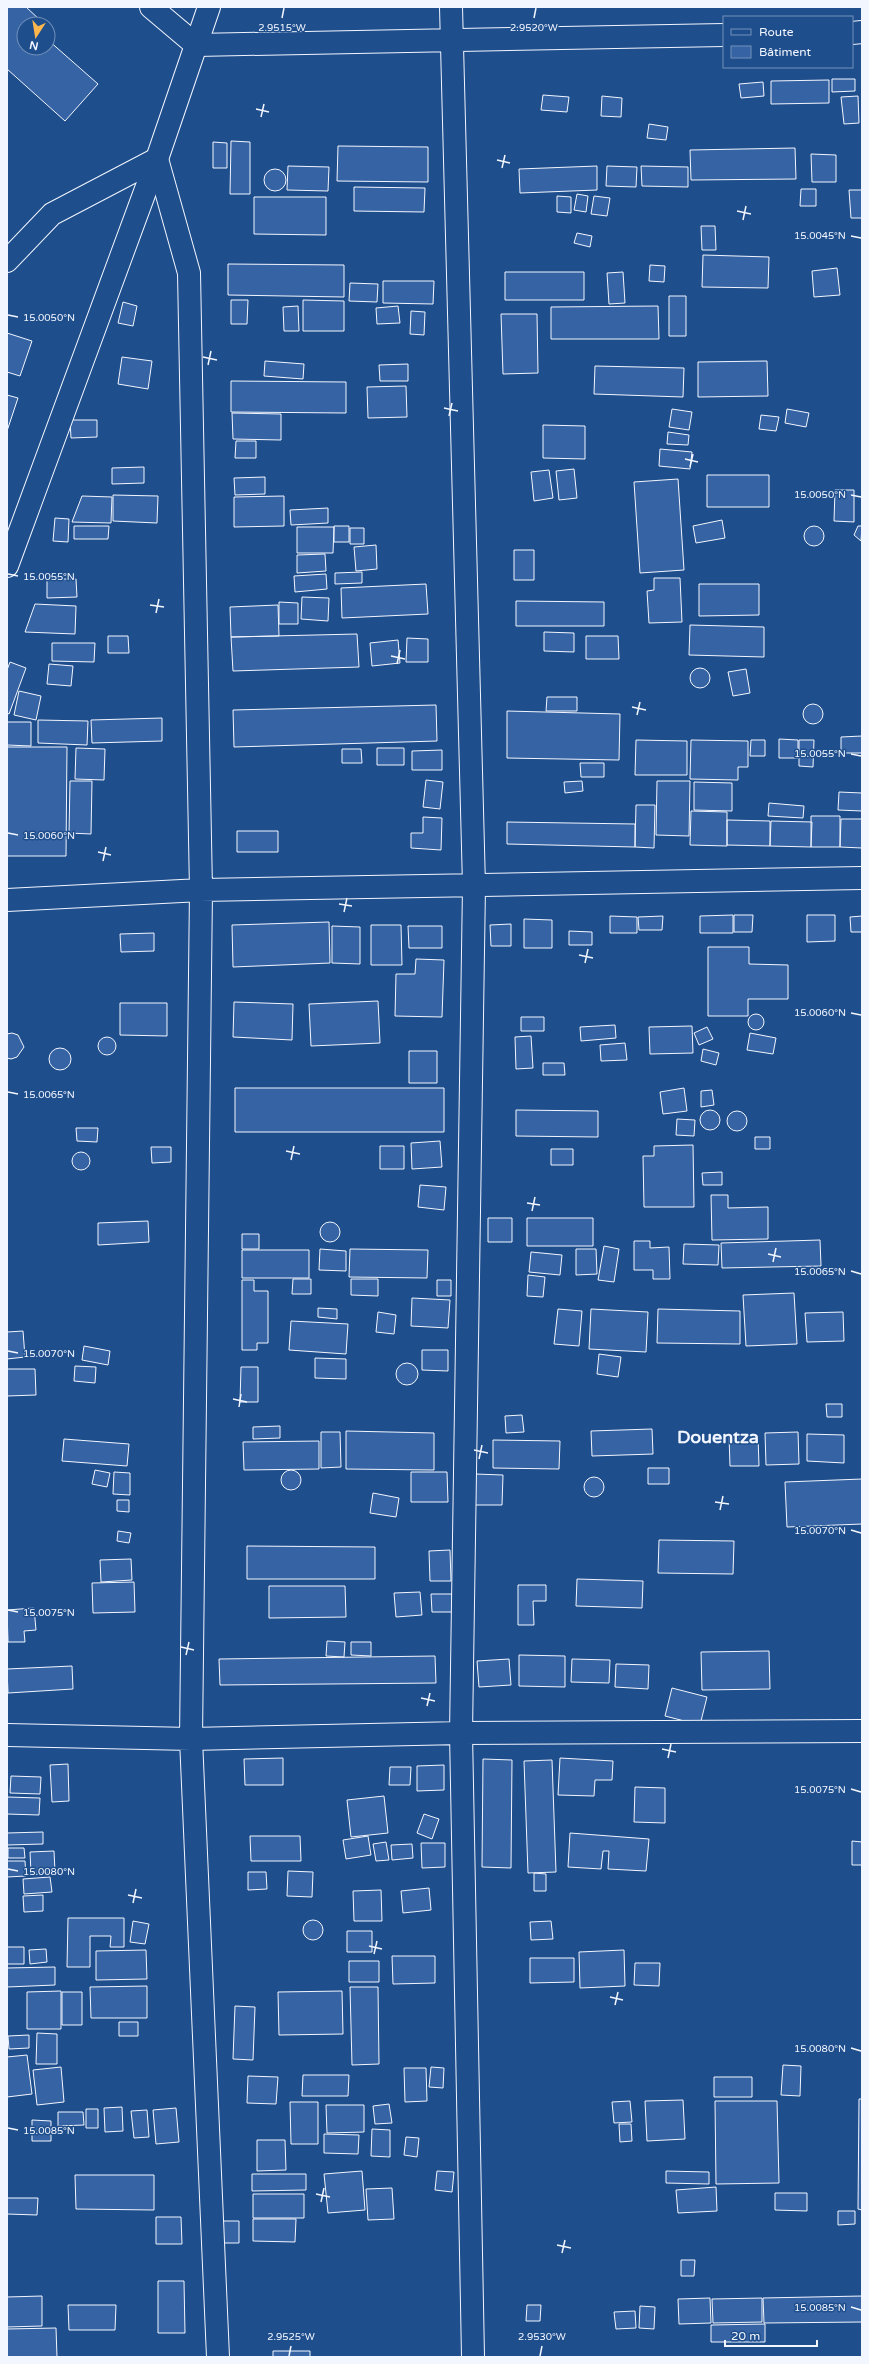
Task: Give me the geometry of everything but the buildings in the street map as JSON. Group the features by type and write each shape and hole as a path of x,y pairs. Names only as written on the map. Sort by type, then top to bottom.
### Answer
{"street":[{"path":"151,7 196,45 723,35"},
{"path":"7,566 157,159 209,7"},
{"path":"451,7 474,886 461,1733 473,2357"},
{"path":"7,261 52,214 157,159"},
{"path":"157,159 189,273 201,890 191,1739 218,2357"},
{"path":"7,900 201,890 862,878"},
{"path":"7,1735 191,1739 461,1733 862,1731"}],"district":[{"name":"Douentza","path":"718,1437"}]}
